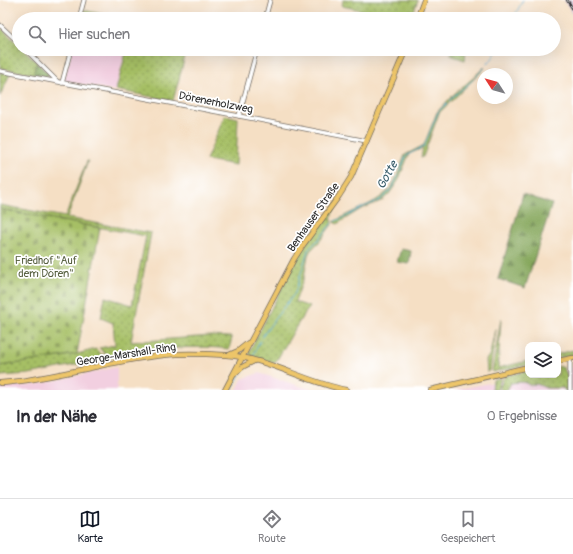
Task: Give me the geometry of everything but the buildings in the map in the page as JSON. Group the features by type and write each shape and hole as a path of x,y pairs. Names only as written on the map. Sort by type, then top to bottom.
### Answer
{"main road":[{"path":"420,12 424,0"},
{"name":"Benhauser Straße","path":"225,390 294,259 351,177 403,56"},
{"path":"228,355 238,351 251,340"},
{"name":"George-Marshall-Ring","path":"0,383 31,380 154,356 178,354 228,355 275,367 317,382 346,390"},
{"path":"561,360 571,358"},
{"path":"232,376 244,366 254,361"},
{"path":"430,390 525,368"}],"street":[{"path":"81,12 84,0"},
{"path":"267,12 270,0"},
{"path":"0,25 12,36"},
{"path":"32,56 57,81"},
{"path":"62,82 70,56"},
{"path":"239,116 255,56"},
{"name":"Dörenerholzweg","path":"0,71 367,141"},
{"path":"570,390 571,358"}],"shaded area":[{"path":"564,0 573,0 573,15"},
{"path":"70,56 124,56 115,91 64,80"},
{"path":"117,367 117,390 0,390 0,387 34,385"},
{"path":"573,367 573,390 453,390 525,376 525,378 561,378 561,369"},
{"path":"259,373 314,390 237,390 242,379"}],"green space":[{"path":"343,0 418,0 414,12 371,12 342,6"},
{"path":"0,27 12,38 12,56 31,56 37,62 33,74 0,68"},
{"path":"125,56 185,56 173,101 116,90"},
{"path":"453,56 465,56 465,60"},
{"path":"37,63 49,74 48,77 33,74"},
{"path":"0,72 10,74 0,96"},
{"path":"477,74 477,76 439,113 423,157 421,157 423,148 409,154 398,181 389,194 381,201 361,209 337,224 334,222 375,201 387,192 395,180 405,155 424,145 437,112 454,94"},
{"path":"225,115 238,118 236,165 206,160"},
{"path":"87,161 67,218 151,233 131,342 210,336 231,337 229,349 200,347 170,349 112,358 99,348 115,345 113,323 101,318 105,297 132,305 146,236 0,209 0,205 65,217"},
{"path":"523,194 552,204 525,288 498,279"},
{"path":"339,200 332,214 333,223 308,255 304,277 295,302 310,307 302,317 275,363 251,356 249,354 250,350 296,260 304,246"},
{"name":"Friedhof \"Auf dem Dören\"","path":"0,209 100,228 77,354 0,366"},
{"path":"401,249 411,251 409,264 397,262"},
{"path":"501,319 498,368 525,362 525,366 492,372"},
{"path":"495,329 490,370 487,372 486,360 490,354"},
{"path":"96,349 101,354 110,358 29,374 0,376 0,366 77,354"},
{"path":"573,350 573,355 561,357 561,353"},
{"path":"561,367 564,368 568,379 568,390 564,390 564,388 546,388 537,384 529,385 522,382 511,383 507,390 499,390 505,376 525,372 525,378 561,378"},
{"path":"501,378 497,390 492,390 493,380"}],"waterway":[{"name":"Gotte","path":"517,12 523,0"},
{"name":"Gotte","path":"487,64 494,56"},
{"name":"Gotte","path":"335,221 381,199 386,195 393,185 406,156 424,146 438,112 477,76"},
{"name":"Gotte","path":"262,337 295,293 308,250 332,223"},
{"name":"Gotte","path":"253,356 260,341"},
{"name":"Gotte","path":"232,390 239,376 246,368"}],"railway":[{"path":"567,0 573,9"}]}
